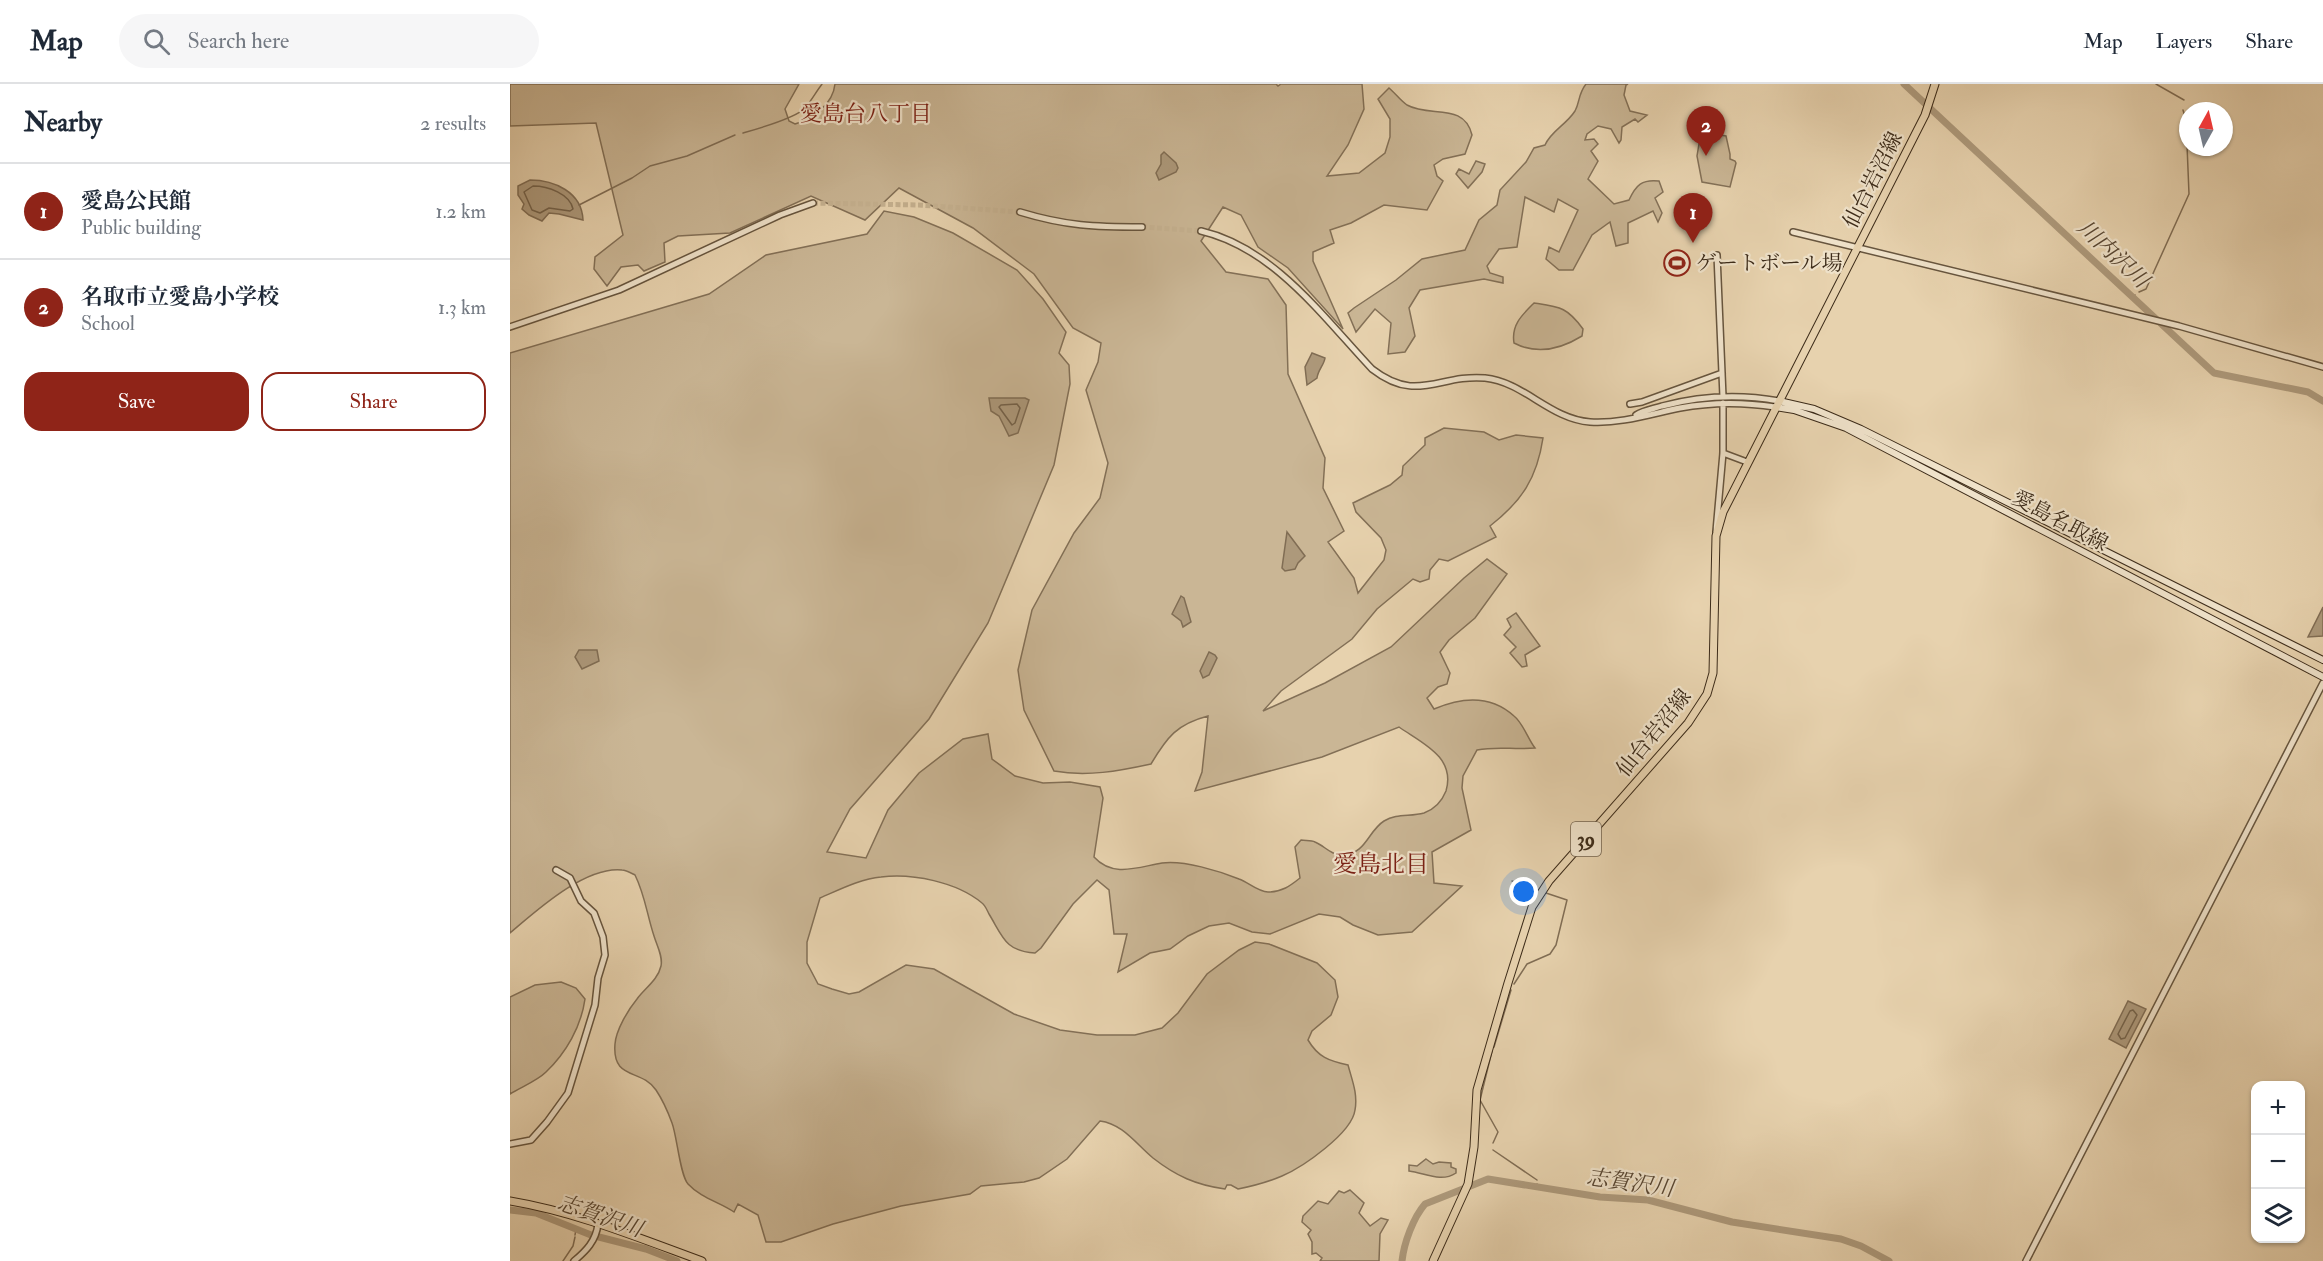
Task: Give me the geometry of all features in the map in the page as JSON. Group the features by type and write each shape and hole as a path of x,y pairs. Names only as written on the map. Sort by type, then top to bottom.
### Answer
{"main road":[{"name":"仙台岩沼線","path":"1433,1261 1464,1194 1470,1175 1477,1090 1532,907 1549,881 1688,723 1703,701 1710,686 1713,657 1716,536 1723,512 1926,112 1935,84"},
{"name":"愛島名取線","path":"1777,404 1814,409 1861,429 2323,660"},
{"name":"愛島名取線","path":"1777,404 1846,428 2323,677"},
{"path":"510,1201 537,1206 702,1261"}],"street":[{"path":"510,327 619,290 760,224 813,202"},
{"path":"1020,212 1059,224 1142,227"},
{"path":"1201,231 1228,239 1254,252 1269,263 1292,283 1372,369 1393,383 1416,387 1472,379 1490,379 1506,384 1563,416 1601,422 1633,417 1673,404 1723,400 1777,404"},
{"path":"1793,232 2166,323 2323,367"},
{"path":"1716,536 1723,453 1718,255"},
{"path":"1630,404 1642,402 1722,373"},
{"path":"1723,453 1747,462"},
{"path":"2026,1261 2323,683"},
{"path":"510,1144 531,1140 548,1122 568,1093 595,1005 598,978 605,956 603,937 594,913 581,901 570,878 556,870"},
{"path":"574,1261 585,1252 594,1239 597,1227"}],"shaded area":[{"path":"510,84 799,84 785,109 789,121 795,124 821,110 830,98 835,84 1276,84 1278,86 1281,84 1362,84 1364,109 1348,145 1327,176 1359,173 1385,153 1390,137 1390,119 1378,99 1389,88 1407,105 1426,111 1454,114 1468,125 1472,135 1465,154 1443,159 1434,165 1437,176 1443,181 1427,210 1384,205 1351,223 1330,230 1334,243 1313,252 1313,261 1343,329 1288,268 1258,247 1241,215 1223,207 1201,241 1226,272 1268,279 1286,305 1288,374 1325,458 1323,488 1344,531 1328,542 1354,578 1358,593 1384,560 1386,550 1381,538 1356,512 1353,503 1390,485 1402,475 1403,466 1425,445 1425,438 1444,428 1484,432 1499,440 1516,435 1543,438 1537,465 1526,488 1511,507 1490,526 1496,537 1448,561 1439,559 1430,570 1429,579 1420,582 1413,579 1377,609 1352,639 1281,691 1263,711 1325,683 1391,647 1487,559 1507,574 1475,618 1449,640 1440,652 1450,673 1447,684 1438,687 1427,698 1434,709 1466,700 1496,704 1517,719 1535,748 1477,750 1463,776 1462,788 1471,830 1432,852 1434,883 1462,886 1412,932 1378,935 1340,917 1319,914 1270,934 1252,932 1229,923 1209,926 1188,936 1170,949 1150,953 1118,972 1127,934 1114,934 1109,890 1097,880 1073,904 1035,953 1025,952 1011,946 1002,936 983,904 960,890 947,884 920,878 881,877 857,882 820,898 807,942 807,963 818,984 832,989 849,994 859,992 906,965 934,969 1014,1014 1060,1030 1097,1035 1135,1035 1162,1028 1178,1013 1207,974 1239,950 1255,942 1269,944 1317,963 1335,980 1338,997 1331,1015 1312,1031 1308,1040 1316,1051 1325,1057 1348,1065 1356,1104 1352,1119 1345,1129 1314,1157 1291,1172 1266,1182 1238,1189 1227,1185 1225,1189 1187,1179 1170,1170 1122,1130 1100,1121 1067,1159 1039,1178 1024,1182 981,1186 970,1194 901,1206 833,1224 781,1242 766,1242 758,1215 738,1204 734,1212 704,1196 688,1184 683,1172 674,1129 660,1097 650,1083 623,1069 615,1056 616,1038 623,1020 657,976 661,966 660,955 635,875 622,870 608,871 577,882 533,913 510,933 510,353 709,294 766,255 867,234 884,211 914,217 953,233 1017,270 1043,299 1066,332 1059,353 1069,365 1070,384 1054,465 988,623 929,719 850,809 827,852 866,858 888,810 919,773 963,739 988,734 992,759 1015,776 1043,783 1070,782 1100,787 1103,798 1094,857 1101,863 1118,869 1171,862 1191,865 1231,876 1268,892 1286,888 1300,878 1295,847 1301,840 1315,842 1335,854 1351,854 1362,846 1384,821 1394,817 1424,813 1435,807 1446,791 1448,779 1442,760 1435,752 1399,727 1322,757 1195,791 1202,772 1208,716 1188,723 1174,733 1162,746 1151,764 1091,773 1054,771 1024,710 1018,670 1032,610 1074,533 1100,498 1108,463 1086,390 1098,362 1101,343 1073,328 1034,274 973,228 899,188 865,220 811,196 730,233 678,236 664,243 665,262 644,271 638,265 621,267 607,286 594,269 595,257 623,235 596,123 510,126"},
{"path":"1586,84 1628,84 1624,95 1630,111 1647,115 1638,122 1635,119 1622,127 1619,143 1611,129 1598,126 1587,134 1585,140 1594,139 1598,144 1591,151 1598,161 1588,179 1614,204 1629,200 1640,184 1659,181 1663,192 1655,198 1662,213 1658,222 1653,211 1628,223 1628,243 1616,246 1610,222 1592,235 1573,270 1559,270 1546,259 1549,247 1559,252 1578,210 1558,199 1554,212 1525,197 1517,247 1499,249 1487,266 1490,273 1503,277 1503,283 1484,279 1420,290 1409,308 1415,336 1405,352 1388,354 1391,323 1375,309 1356,332 1348,313 1354,308 1396,280 1422,259 1465,250 1479,220 1497,205 1500,190 1526,162 1534,148 1545,145 1571,116 1577,108"},
{"path":"1701,132 1726,136 1730,159 1736,163 1730,187 1702,182 1697,156"},
{"path":"1476,161 1485,164 1482,172 1468,188 1456,174 1459,169 1469,174"},
{"name":"ゲートボール場","path":"1673,254 1689,262 1683,273 1666,265 1668,261 1666,260"},
{"path":"1534,303 1557,307 1567,312 1583,329 1582,336 1549,349 1531,349 1514,343 1516,326"},
{"path":"1516,613 1540,646 1525,655 1527,666 1522,667 1510,653 1516,647 1504,635 1511,627 1507,619"},
{"path":"561,982 576,988 585,999 576,1029 560,1057 546,1072 510,1094 510,997 535,985"},
{"path":"1426,1159 1433,1164 1451,1163 1456,1173 1439,1177 1409,1171 1409,1165 1417,1166"},
{"path":"1350,1190 1364,1203 1359,1213 1370,1226 1381,1218 1388,1220 1380,1234 1379,1261 1320,1261 1322,1258 1316,1253 1312,1254 1312,1242 1308,1234 1311,1230 1302,1222 1303,1216 1318,1201 1328,1204 1339,1191 1344,1193"}],"water":[{"path":"1164,152 1178,168 1176,172 1159,180 1156,173"},
{"path":"530,180 557,185 572,195 578,202 583,220 549,213 542,221 529,215 522,209 524,204 518,195 518,186"},
{"path":"1312,353 1325,358 1317,378 1307,385 1305,367"},
{"path":"989,398 1029,400 1018,433 1009,436 999,416 991,411"},
{"path":"1287,532 1305,556 1295,569 1285,571 1282,568"},
{"path":"1181,596 1184,598 1191,622 1183,627 1181,621 1172,614"},
{"path":"2323,607 2323,636 2308,637"},
{"path":"579,650 597,650 599,661 582,669 575,657"},
{"path":"1209,652 1217,658 1209,675 1203,678 1200,671"},
{"path":"2128,1001 2146,1009 2126,1048 2109,1039"}],"waterway":[{"path":"743,133 776,123 800,112 822,84"},
{"name":"川内沢川","path":"1904,84 2214,373 2308,392 2323,401"},
{"path":"2156,84 2184,100"},
{"path":"579,205 632,178 650,166 687,156 735,135"},
{"path":"2139,292 2146,289 2189,194 2187,156"},
{"name":"川内沢川","path":"2131,298 2135,295"},
{"path":"1512,881 1530,887"},
{"path":"1514,984 1527,964 1550,954 1556,945 1567,900 1546,893"},
{"path":"1494,1047 1511,990"},
{"path":"1492,1051 1480,1100 1498,1132 1493,1143"},
{"path":"1493,1150 1537,1180"},
{"name":"志賀沢川","path":"1402,1261 1410,1231 1425,1204 1488,1179 1600,1197 1648,1200 1732,1222 1841,1239 1861,1246 1889,1261"},
{"name":"志賀沢川","path":"510,1210 536,1213 591,1235 646,1249 677,1261"},
{"name":"志賀沢川","path":"575,1235 576,1229"},
{"path":"563,1261 573,1246 575,1237"}],"tunnel":[{"path":"813,203 919,205 1020,212"},
{"path":"1142,227 1201,231"}],"place":[{"name":"名取市立愛島小学校","path":"1706,156"},
{"name":"愛島公民館","path":"1693,243"},
{"name":"ゲートボール場","path":"1677,263"}],"district":[{"name":"愛島台八丁目","path":"866,114"},
{"name":"愛島北目","path":"1381,864"}]}
